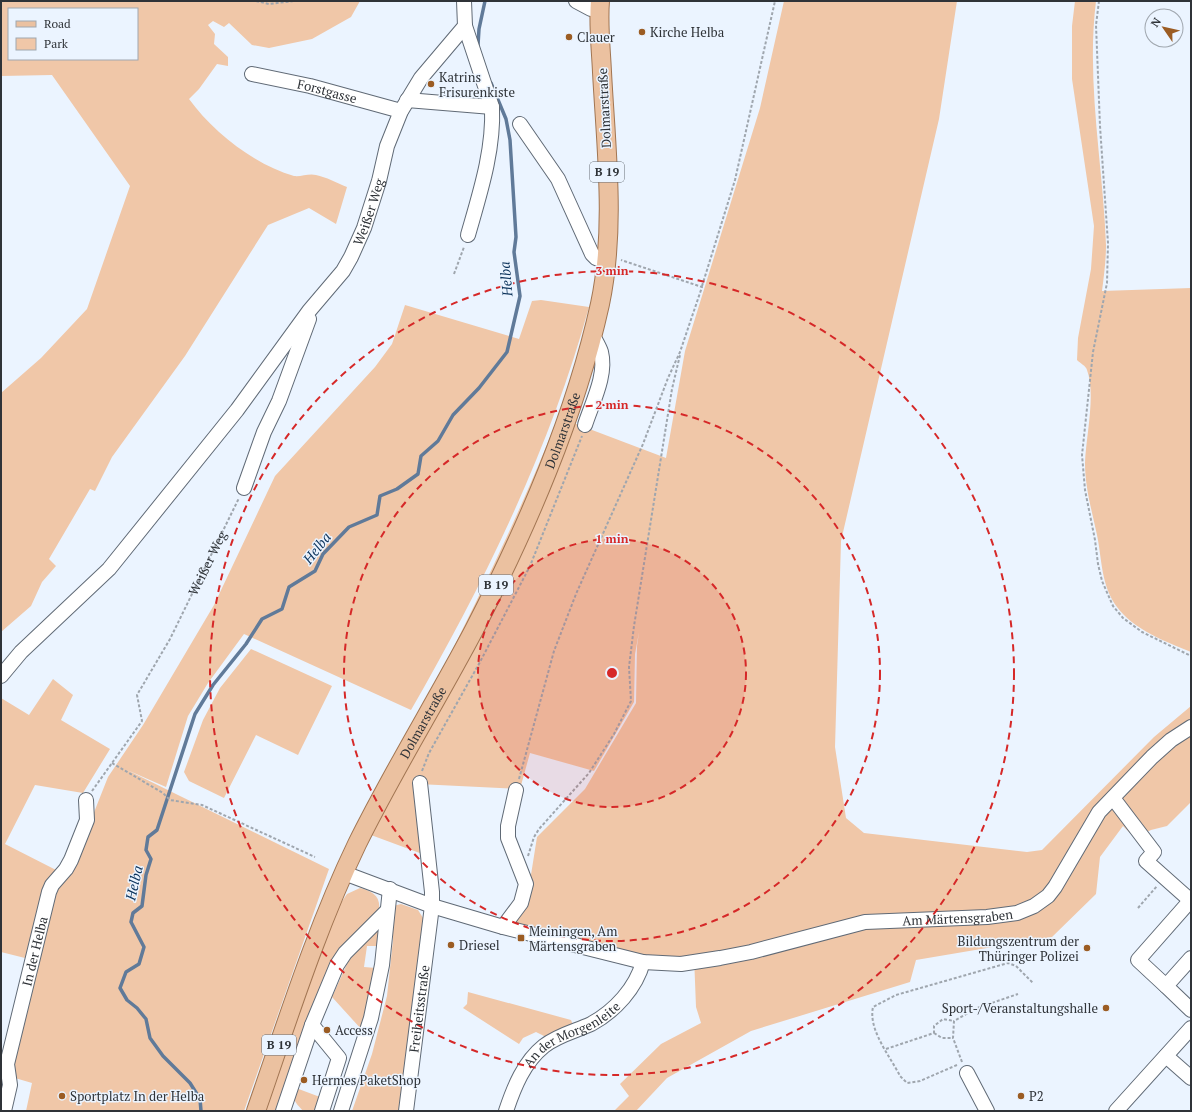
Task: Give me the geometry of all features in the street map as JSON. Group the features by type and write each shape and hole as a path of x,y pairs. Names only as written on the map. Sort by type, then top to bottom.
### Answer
{"main road":[{"name":"Dolmarstraße","path":"256,1111 324,920 344,873 389,784 473,630 521,533 559,439 592,334 600,301 606,259 608,190 599,5"}],"street":[{"path":"464,1 465,26 492,107 492,134 488,160 468,234"},
{"path":"576,1 591,9 599,5"},
{"name":"Weißer Weg","path":"1,676 21,652 109,569 237,410 309,311 343,271 352,257 366,222 379,181 387,146 404,106 421,78 465,26"},
{"name":"Forstgasse","path":"252,74 404,106 492,107"},
{"path":"520,124 558,179 592,254 596,258 606,259"},
{"name":"Weißer Weg","path":"244,488 264,432 279,401 310,315 309,311"},
{"name":"Dolmarstraße","path":"585,426 601,375 602,360 600,350 592,334"},
{"name":"Am Märtensgraben","path":"643,962 681,964 720,958 751,952 865,922 987,917 1017,913 1034,906 1048,896 1092,822 1113,798 1152,757 1171,740 1191,727"},
{"name":"Freiheitsstraße","path":"406,1111 432,906 432,892 420,783"},
{"path":"503,927 523,898 526,884 508,838 508,826 516,790"},
{"path":"1113,798 1154,852 1146,861 1191,901 1138,960 1191,1010"},
{"name":"In der Helba","path":"4,1111 10,1085 8,1064 49,892 52,885 69,865 87,820 86,800"},
{"path":"344,873 432,906 503,927 643,962"},
{"path":"341,1111 371,1018 382,965 386,912 390,889"},
{"path":"283,1111 312,1025 337,966 345,953 386,912"},
{"path":"1166,986 1191,958"},
{"name":"An der Morgenleite","path":"506,1111 516,1084 529,1062 537,1052 553,1040 592,1023 616,1005 636,983 643,962"},
{"path":"312,1025 339,1058 322,1111"},
{"path":"1116,1111 1191,1028"},
{"path":"1166,1056 1191,1078"},
{"path":"964,1068 987,1111"}],"path":[{"path":"256,1 269,4 294,1"},
{"path":"516,790 554,651 576,594 643,444 668,378 680,352 702,287 735,180 775,1"},
{"path":"1099,1 1096,40 1108,243 1107,283 1093,352 1082,455 1085,490 1102,581 1113,606 1123,618 1142,632 1191,656"},
{"path":"454,274 468,234"},
{"path":"606,259 702,287"},
{"path":"523,874 534,837 589,773 611,740 631,701 630,666 634,626 672,389 680,352"},
{"name":"Dolmarstraße","path":"420,783 422,768 429,753 480,662 530,566 560,494 585,426"},
{"name":"Weißer Weg","path":"86,800 142,721 137,695 170,639 244,488"},
{"path":"112,764 163,793 170,800 202,805 315,857"},
{"path":"1138,908 1164,877"},
{"path":"954,1021 953,1038 964,1068 920,1081 907,1083 900,1076 885,1049 873,1024 871,1014 873,1007 896,995 1008,963 1016,966 1033,983"},
{"path":"954,1021 977,1008 1018,994"},
{"path":"934,1033 934,1026 938,1021 948,1018 954,1021"},
{"path":"885,1049 934,1033"},
{"path":"934,1033 942,1038 953,1038"}],"green space":[{"path":"1,1 360,1 351,17 312,39 269,48 252,45 229,23 224,27 213,21 208,25 215,34 214,44 228,57 228,66 217,64 199,89 189,99 222,135 250,156 279,171 294,176 311,174 316,175 347,187 336,224 309,208 268,225 185,356 112,457 95,491 90,489 49,559 56,566 42,582 31,606 1,632 1,393 41,358 87,309 130,186 52,75 1,76"},
{"path":"784,1 957,1 939,119 841,541 835,747 846,818 864,833 1027,852 1042,850 1154,737 1191,706 1191,802 1167,826 1151,830 1135,838 1123,826 1100,857 1096,894 1052,937 916,960 910,982 751,1031 667,1078 636,1111 614,1111 629,1096 620,1084 661,1044 701,1023 696,1007 694,956 646,958 519,927 514,921 527,900 537,837 585,789 636,703 637,646 639,632 635,654 634,702 594,771 530,753 520,789 418,784 425,855 371,835 484,622 571,422 666,458 685,351 760,108"},
{"path":"1075,1 1096,1 1093,31 1094,92 1106,245 1102,291 1191,288 1191,652 1161,639 1141,628 1124,615 1117,607 1105,581 1087,490 1085,463 1091,391 1090,380 1086,369 1077,360 1078,338 1091,269 1094,226 1072,79 1072,26"},
{"path":"541,300 589,307 573,360 555,412 513,514 464,613 411,710 244,634 208,683 188,716 166,787 127,770 329,869 244,1111 26,1111 32,1083 15,1078 12,1066 52,892 72,868 108,777 143,725 214,605 275,476 375,367 392,344 405,305 519,339 532,301"},
{"path":"567,394 554,439 466,634 439,676 507,537"},
{"path":"251,649 332,686 298,755 256,735 224,798 189,781 184,772 203,720 220,688"},
{"path":"53,679 73,695 61,720 110,749 83,793 35,785 5,844 58,871 29,959 1,952 1,698 29,715"},
{"path":"360,888 375,895 379,901 379,910 343,946 330,965 318,995 278,1111 265,1111 301,1005 338,907 347,894"},
{"path":"401,904 418,910 425,921 402,1111 352,1111 372,1054 387,996 393,940 393,906"},
{"path":"378,929 378,946 367,946 364,967 376,968 362,1030 332,997 351,955"},
{"path":"468,992 571,1020 573,1025 546,1037 536,1032 523,1038 519,1044 463,1008 467,1004"},
{"path":"296,1088 320,1097 315,1111 303,1111 298,1105 295,1101"}],"waterway":[{"name":"Helba","path":"478,45 479,29 485,1"},
{"name":"Helba","path":"201,1111 200,1099 190,1083 163,1056 150,1038 146,1019 137,1008 127,1000 120,988 126,972 139,964 144,947 131,922 133,913 142,906 146,875 151,859 146,850 148,837 157,830 195,714 213,685 246,644 262,619 282,609 289,587 315,571 323,554 349,527 377,515 380,496 397,489 418,474 421,456 438,441 453,415 479,388 507,352 520,296 514,252 516,237 510,140 506,119 491,83"}],"place":[{"name":"Kirche Helba","path":"642,32"},
{"name":"Clauer","path":"569,37"},
{"name":"Katrins Frisurenkiste","path":"431,84"},
{"name":"Meiningen, Am Märtensgraben","path":"521,938"},
{"name":"Driesel","path":"451,945"},
{"name":"Bildungszentrum der Thüringer Polizei","path":"1087,948"},
{"name":"Sport-/Veranstaltungshalle","path":"1106,1008"},
{"name":"Access","path":"327,1030"},
{"name":"Hermes PaketShop","path":"304,1080"},
{"name":"Sportplatz In der Helba","path":"62,1096"},
{"name":"P2","path":"1021,1096"}]}
